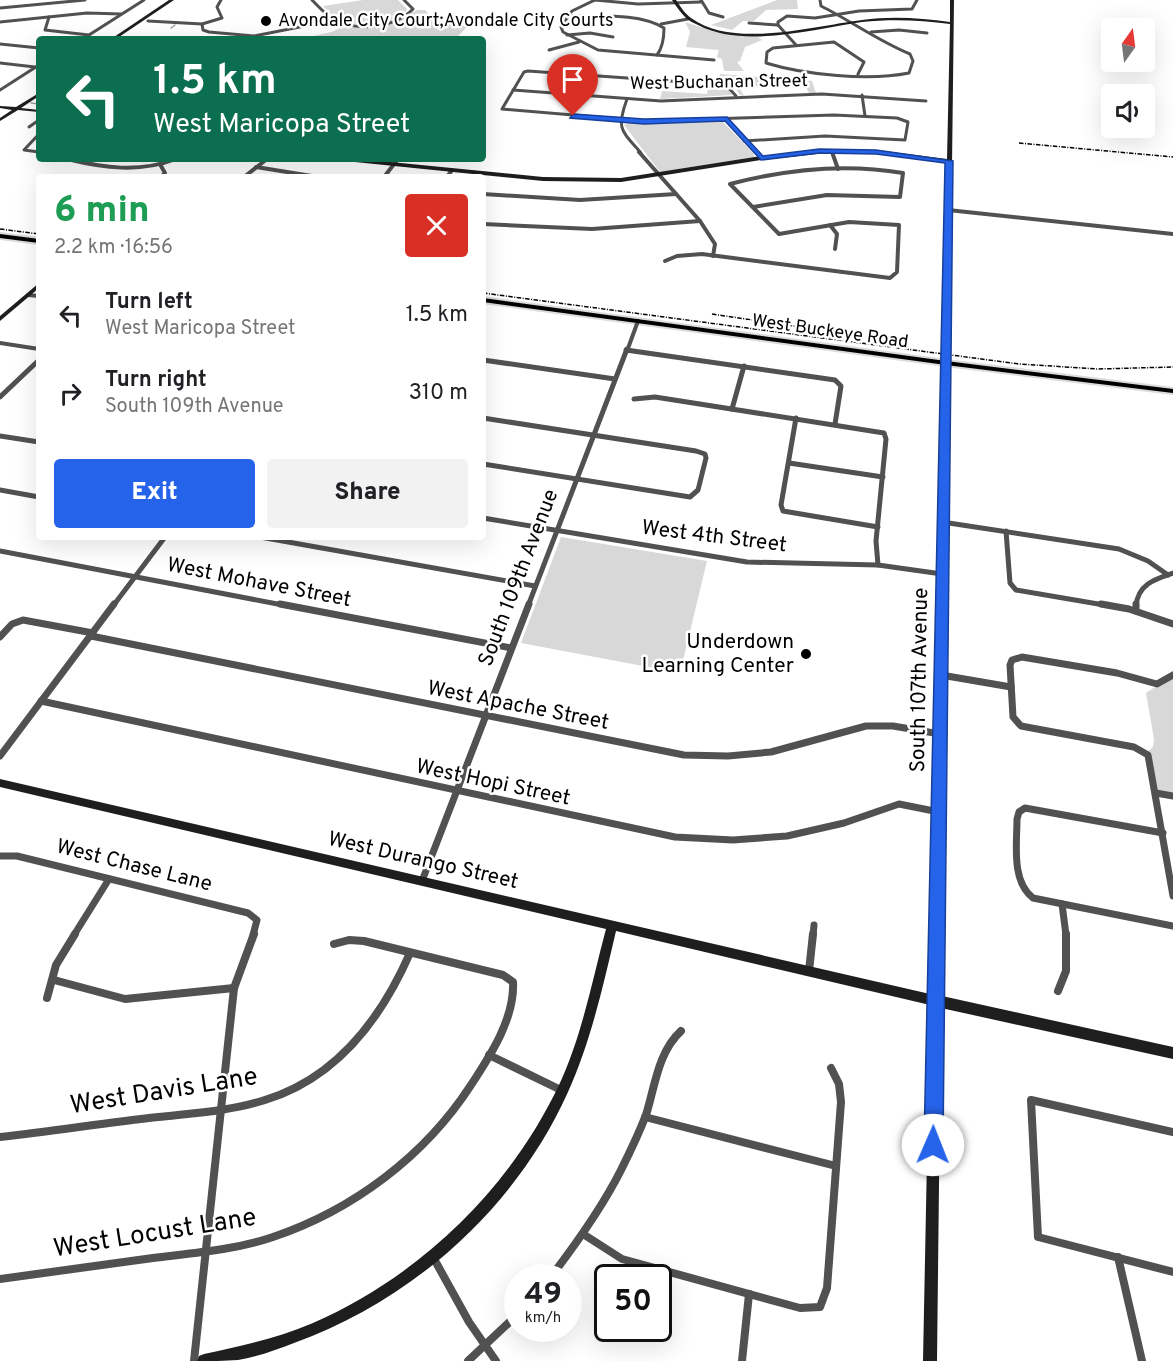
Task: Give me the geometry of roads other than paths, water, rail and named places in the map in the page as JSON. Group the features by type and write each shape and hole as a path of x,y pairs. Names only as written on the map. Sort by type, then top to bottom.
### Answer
{"main road":[{"path":"0,236 36,241"},
{"name":"West Buckeye Road","path":"486,300 946,363 1173,391"}],"street":[{"path":"0,8 85,0"},
{"path":"49,17 48,27 45,30 89,35 144,0"},
{"path":"118,36 172,0"},
{"path":"126,36 179,0"},
{"path":"142,20 202,24 222,18 217,6 221,0"},
{"path":"312,0 335,20"},
{"path":"202,24 205,31 250,36 335,20 358,25 392,22 412,12 411,6 404,0"},
{"path":"714,60 595,49 567,35 561,27 572,11 595,0 656,3 701,1 709,13 723,17"},
{"path":"820,0 821,6 871,32 899,30 927,33"},
{"path":"796,45 779,27 778,22 787,16 807,18 912,9 916,6 917,0"},
{"name":"South 107th Avenue","path":"930,1361 952,0"},
{"path":"675,2 688,19 707,27 738,34 786,35 853,23 910,20 951,23"},
{"path":"0,22 97,12 122,14"},
{"path":"567,16 644,20 662,25 688,19"},
{"path":"749,23 779,27"},
{"path":"657,56 661,50 662,25"},
{"path":"858,74 864,62 834,42 773,48 767,52 766,63 776,68 858,74 903,76 909,73 913,61 910,54 878,39 871,32"},
{"path":"567,35 590,33 613,37"},
{"path":"549,50 579,42"},
{"path":"0,44 36,48"},
{"path":"0,63 36,66"},
{"path":"815,64 817,71"},
{"path":"0,90 36,67"},
{"path":"736,96 726,85 525,71 502,110 664,122 809,115 907,119 905,140 825,136 744,141"},
{"path":"0,114 36,90"},
{"name":"West Buchanan Street","path":"513,90 627,99 683,100 736,96 862,95 926,101"},
{"path":"862,95 865,116"},
{"path":"0,120 36,96"},
{"path":"627,99 619,120 621,131 700,221 715,244 713,256"},
{"path":"0,107 36,111"},
{"path":"727,119 761,158"},
{"path":"36,122 29,127 36,128"},
{"path":"36,136 28,142 24,150 36,152"},
{"path":"829,152 838,169"},
{"path":"387,174 397,162 556,182 659,176 761,158 829,152 868,153 949,161"},
{"path":"85,162 127,169 161,166 170,162"},
{"path":"248,174 263,162"},
{"path":"161,166 164,174"},
{"path":"256,167 299,174"},
{"path":"664,261 689,255 713,256 890,278 895,275 901,227 899,225 859,221 779,234 730,184 796,172 838,169 903,173 900,197 834,194 753,207"},
{"path":"449,174 452,170"},
{"path":"486,194 565,201 635,199 676,194"},
{"path":"948,210 1173,234"},
{"path":"486,224 597,230 700,221"},
{"path":"830,225 837,234 835,249"},
{"path":"0,319 36,288"},
{"path":"28,295 36,296"},
{"name":"South 109th Avenue","path":"422,881 638,321"},
{"path":"0,343 36,349"},
{"path":"626,350 838,381 841,386 835,424"},
{"path":"486,360 615,379"},
{"path":"0,397 36,363"},
{"path":"732,409 744,366"},
{"path":"634,399 655,397 884,433 886,439 876,547 878,565"},
{"path":"486,418 705,454 706,460 698,490 693,497 486,464"},
{"path":"796,418 781,505 783,511 878,527"},
{"path":"0,436 36,442"},
{"path":"789,463 883,477"},
{"path":"0,490 36,496"},
{"name":"West 4th Street","path":"486,519 757,563 878,565 942,574"},
{"path":"942,522 1119,549 1148,561 1170,574"},
{"path":"1006,531 1010,583 1013,588 1024,592 1136,611 1173,624"},
{"path":"0,756 163,540"},
{"path":"277,540 535,586"},
{"name":"West Mohave Street","path":"0,550 512,648"},
{"path":"1136,611 1137,595 1141,587 1170,574"},
{"name":"West Apache Street","path":"0,637 16,622 27,620 654,750 706,756 771,752 866,726 893,726 940,734"},
{"path":"1173,675 1157,684 1118,673 1015,658 1010,665 1012,713 1017,724 1030,729 1134,747 1146,753 1151,761 1173,896"},
{"path":"941,675 1011,687"},
{"name":"West Hopi Street","path":"41,701 649,833 704,839 760,838 810,832 844,823 894,805 939,812"},
{"name":"West Durango Street","path":"0,783 936,1001"},
{"path":"1156,793 1173,796"},
{"path":"1163,833 1034,809 1022,810 1017,819 1020,880 1024,893 1033,898 1173,926"},
{"name":"West Chase Lane","path":"0,855 17,856 248,913 257,920 255,932 238,966 234,988"},
{"path":"47,998 54,980 56,965 109,879"},
{"path":"1059,991 1065,978 1067,961 1062,904"},
{"path":"204,1361 297,1337 378,1296 432,1257 499,1192 535,1142 563,1091 586,1029 612,925"},
{"path":"808,970 814,925"},
{"path":"334,944 357,940 410,952"},
{"name":"West Locust Lane","path":"0,1279 238,1246 288,1232 320,1218 366,1191 397,1168 436,1131 467,1092 489,1055 510,1006 514,990 513,982 503,975 410,952"},
{"name":"West Davis Lane","path":"0,1137 220,1109 279,1095 314,1077 341,1057 365,1034 395,990 410,952"},
{"path":"54,980 124,999 234,988 194,1361"},
{"path":"936,1001 1173,1053"},
{"path":"560,1264 583,1234 620,1172 645,1117 665,1051 671,1040 681,1031"},
{"path":"489,1055 563,1091"},
{"path":"583,1234 622,1259 800,1308 814,1310 820,1307 826,1288 840,1093 831,1068"},
{"path":"1173,1132 1031,1101 1038,1237 1173,1272"},
{"path":"645,1117 836,1166"},
{"path":"432,1257 496,1361"},
{"path":"1118,1257 1129,1314 1142,1361"},
{"path":"742,1361 749,1294"},
{"path":"468,1361 504,1328"}],"waterway":[{"path":"171,28 175,25"},
{"path":"31,103 36,104"}],"railway":[{"path":"1019,143 1173,157"},
{"path":"0,229 36,234"},
{"path":"486,293 1019,364 1098,369 1173,367"},
{"path":"712,314 800,327"}],"place":[{"name":"Avondale City Court;Avondale City Courts","path":"266,21"},
{"name":"Underdown Learning Center","path":"806,654"}]}
